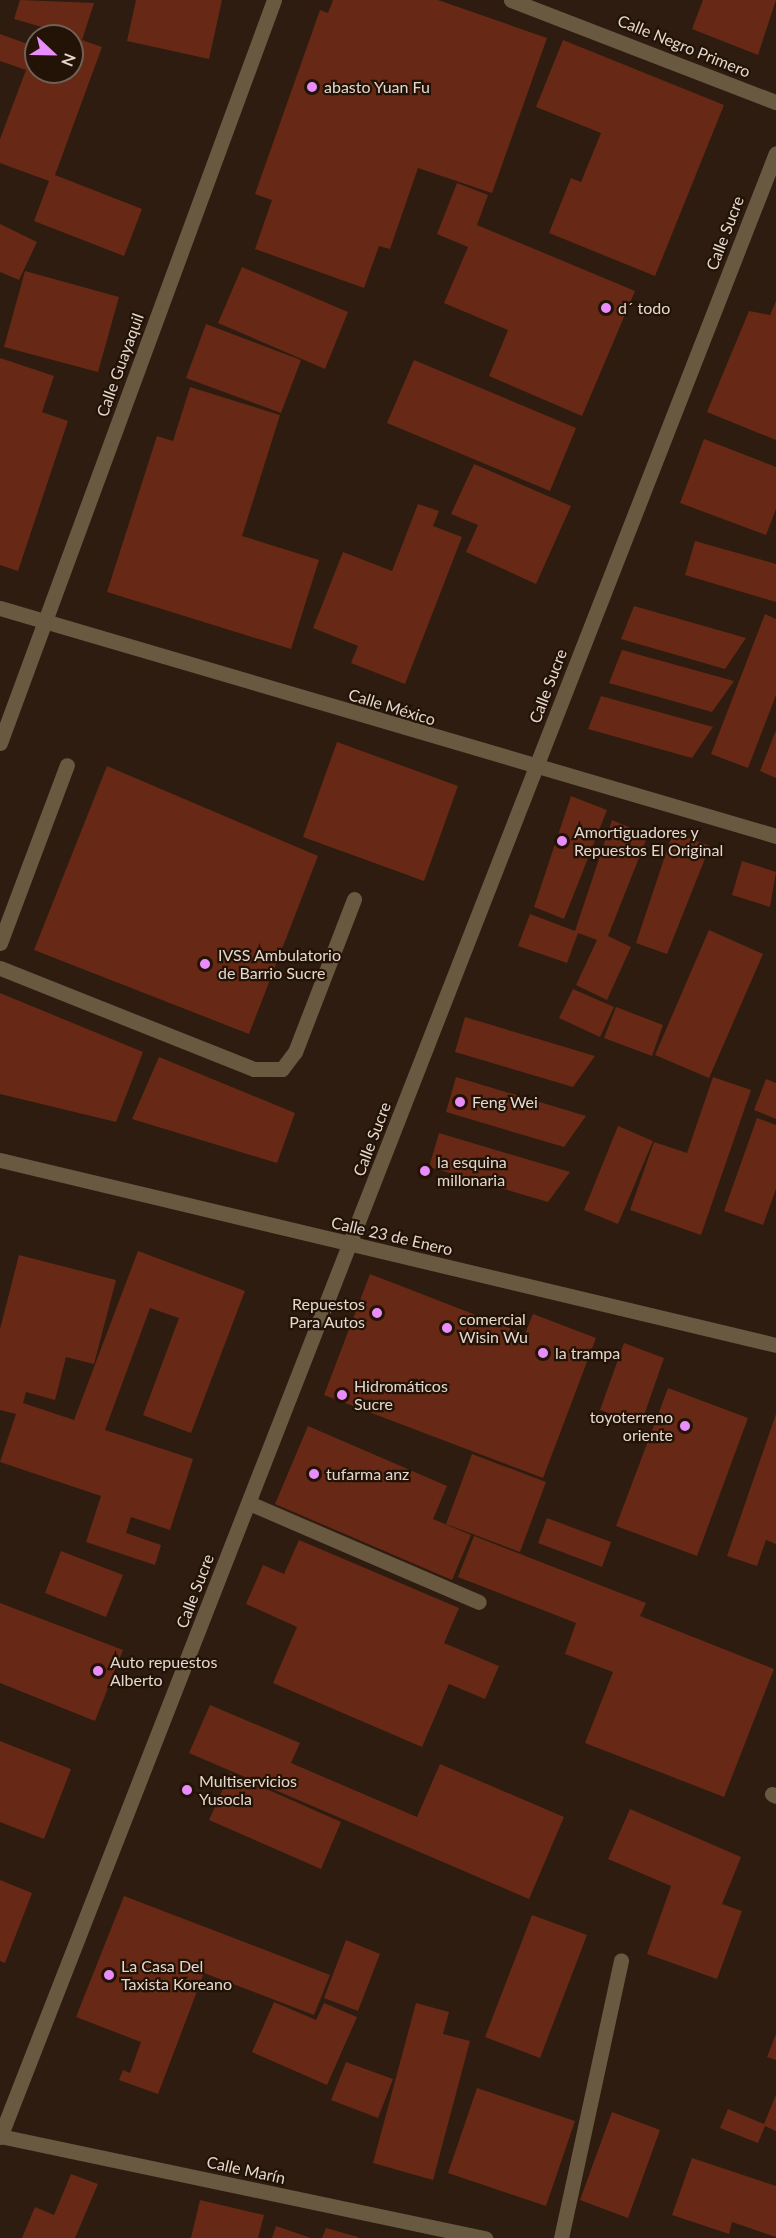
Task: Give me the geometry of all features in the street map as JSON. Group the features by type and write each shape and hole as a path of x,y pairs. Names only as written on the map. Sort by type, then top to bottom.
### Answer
{"street":[{"name":"Calle Guayaquil","path":"0,743 274,0"},
{"name":"Calle Negro Primero","path":"511,0 776,102"},
{"name":"Calle Sucre","path":"0,2137 776,153"},
{"name":"Calle México","path":"0,608 535,769 776,836"},
{"path":"0,943 67,765"},
{"path":"0,968 254,1069 282,1069 296,1052 354,899"},
{"name":"Calle 23 de Enero","path":"0,1160 776,1345"},
{"path":"249,1503 479,1602"},
{"path":"561,2238 621,1960"},
{"name":"Calle Marín","path":"0,2137 485,2238"}],"building":[{"path":"20,0 94,3 84,34 84,24 32,24 14,19"},
{"path":"136,0 222,0 209,59 127,41"},
{"path":"333,0 438,0 547,38 492,193 418,168 390,249 379,246 364,288 255,249 272,200 255,194 320,10 328,13"},
{"path":"703,0 776,0 758,55 692,29"},
{"path":"0,34 24,43 24,69 0,61"},
{"path":"563,40 724,105 655,276 549,233 571,178 581,182 601,133 536,107"},
{"path":"84,41 102,47 55,175 142,209 124,256 34,221 49,181 0,163 0,139 24,75 24,84 84,84"},
{"path":"457,183 488,195 477,225 635,291 582,416 489,376 508,330 444,303 468,247 437,234"},
{"path":"0,224 37,242 19,280 0,272"},
{"path":"242,267 348,312 325,369 218,323"},
{"path":"25,271 119,297 98,372 4,347"},
{"path":"776,301 776,440 707,412 749,311 770,315"},
{"path":"206,324 301,360 281,413 186,378"},
{"path":"0,358 54,376 42,412 68,421 18,571 0,565"},
{"path":"414,360 576,428 550,491 387,423"},
{"path":"190,387 280,415 242,536 319,560 291,649 107,592 157,436 173,441"},
{"path":"704,439 776,467 776,509 766,535 680,503"},
{"path":"474,464 571,506 536,584 466,552 478,525 451,514"},
{"path":"418,504 439,511 433,526 462,537 405,684 351,663 358,646 313,628 343,552 392,571"},
{"path":"695,541 776,564 776,602 685,575"},
{"path":"634,606 746,638 725,669 621,639"},
{"path":"765,614 776,619 776,695 748,768 711,754"},
{"path":"622,650 734,681 712,712 609,683"},
{"path":"601,696 713,727 692,758 588,729"},
{"path":"776,730 776,778 760,771"},
{"path":"337,742 458,786 424,881 303,837"},
{"path":"107,766 318,856 249,1034 34,950"},
{"path":"571,796 607,810 564,919 534,907"},
{"path":"612,820 648,835 608,936 631,947 607,1000 576,985 597,940 578,933 567,963 518,946 530,914 575,931"},
{"path":"673,832 710,846 667,954 636,943"},
{"path":"742,861 776,872 770,907 732,895"},
{"path":"709,930 763,954 709,1078 655,1055"},
{"path":"573,989 614,1007 600,1037 559,1018"},
{"path":"0,993 143,1052 116,1122 0,1094"},
{"path":"616,1007 663,1025 652,1056 604,1038"},
{"path":"465,1017 595,1056 573,1087 455,1052"},
{"path":"159,1057 295,1113 277,1163 132,1119"},
{"path":"456,1077 586,1116 564,1147 446,1112"},
{"path":"713,1077 751,1090 701,1235 630,1210 654,1142 687,1153"},
{"path":"766,1079 776,1083 776,1119 754,1110"},
{"path":"757,1118 776,1125 776,1189 763,1225 724,1211"},
{"path":"618,1126 653,1141 618,1224 584,1210"},
{"path":"439,1133 570,1172 548,1202 429,1167"},
{"path":"138,1251 245,1291 191,1433 143,1415 179,1318 150,1308 105,1430 193,1459 170,1530 131,1517 126,1533 161,1545 155,1565 86,1542 101,1496 0,1462 16,1414 0,1410 0,1329 19,1255 116,1280 94,1364 66,1357 55,1400 26,1392 23,1403 74,1420"},
{"path":"370,1274 525,1334 533,1314 596,1338 543,1478 324,1395"},
{"path":"624,1343 664,1358 641,1424 600,1410"},
{"path":"668,1388 748,1418 697,1556 616,1526"},
{"path":"776,1414 776,1544 766,1540 757,1566 727,1556"},
{"path":"308,1426 447,1486 433,1519 471,1535 452,1580 275,1504"},
{"path":"472,1454 546,1482 520,1552 446,1524"},
{"path":"547,1518 611,1542 602,1567 538,1543"},
{"path":"474,1536 646,1603 640,1616 774,1669 724,1797 585,1743 613,1672 565,1654 576,1623 458,1577"},
{"path":"299,1540 459,1608 444,1643 499,1666 485,1699 449,1684 422,1747 273,1683 297,1627 246,1604 263,1565 284,1574"},
{"path":"61,1551 123,1575 106,1617 45,1593"},
{"path":"0,1603 123,1650 95,1721 0,1683"},
{"path":"210,1705 300,1743 291,1763 417,1817 440,1764 564,1817 529,1899 189,1753"},
{"path":"0,1741 71,1769 44,1839 0,1822"},
{"path":"230,1773 341,1822 321,1869 209,1820"},
{"path":"630,1809 741,1857 722,1904 742,1911 717,1979 647,1954 671,1886 608,1859"},
{"path":"0,1880 32,1893 5,1963 0,1961"},
{"path":"124,1896 330,1975 314,2015 204,1973 158,2094 119,2080 123,2070 130,2073 141,2042 76,2017"},
{"path":"532,1915 587,1935 540,2058 485,2037"},
{"path":"346,1940 380,1954 358,2011 324,1998"},
{"path":"274,2002 316,2020 324,2003 357,2017 327,2085 252,2052"},
{"path":"416,2003 449,2012 443,2034 470,2041 433,2180 373,2163"},
{"path":"776,2034 776,2060 767,2057"},
{"path":"346,2062 393,2079 378,2118 331,2100"},
{"path":"477,2088 575,2121 546,2206 448,2173"},
{"path":"776,2095 776,2131 765,2126 758,2143 720,2128 728,2109 764,2124"},
{"path":"612,2112 660,2130 628,2218 580,2200"},
{"path":"692,2158 776,2186 776,2237 732,2222 729,2234 672,2215"},
{"path":"71,2174 98,2184 75,2238 22,2238 35,2207 54,2215"},
{"path":"200,2200 264,2215 258,2238 191,2238"},
{"path":"276,2226 311,2238 272,2238"},
{"path":"326,2228 358,2237 358,2238 322,2238"}],"place":[{"name":"abasto Yuan Fu","path":"312,87"},
{"name":"d´ todo","path":"606,308"},
{"name":"Amortiguadores y Repuestos El Original","path":"562,841"},
{"name":"IVSS Ambulatorio de Barrio Sucre","path":"205,964"},
{"name":"Feng Wei","path":"460,1102"},
{"name":"la esquina millonaria","path":"425,1171"},
{"name":"Repuestos Para Autos","path":"377,1313"},
{"name":"comercial Wisin Wu","path":"447,1328"},
{"name":"la trampa","path":"543,1353"},
{"name":"Hidromáticos Sucre","path":"342,1395"},
{"name":"toyoterreno oriente","path":"685,1426"},
{"name":"tufarma anz","path":"314,1474"},
{"name":"Auto repuestos Alberto","path":"98,1671"},
{"name":"Multiservicios Yusocla","path":"187,1790"},
{"name":"La Casa Del Taxista Koreano","path":"109,1975"}]}
